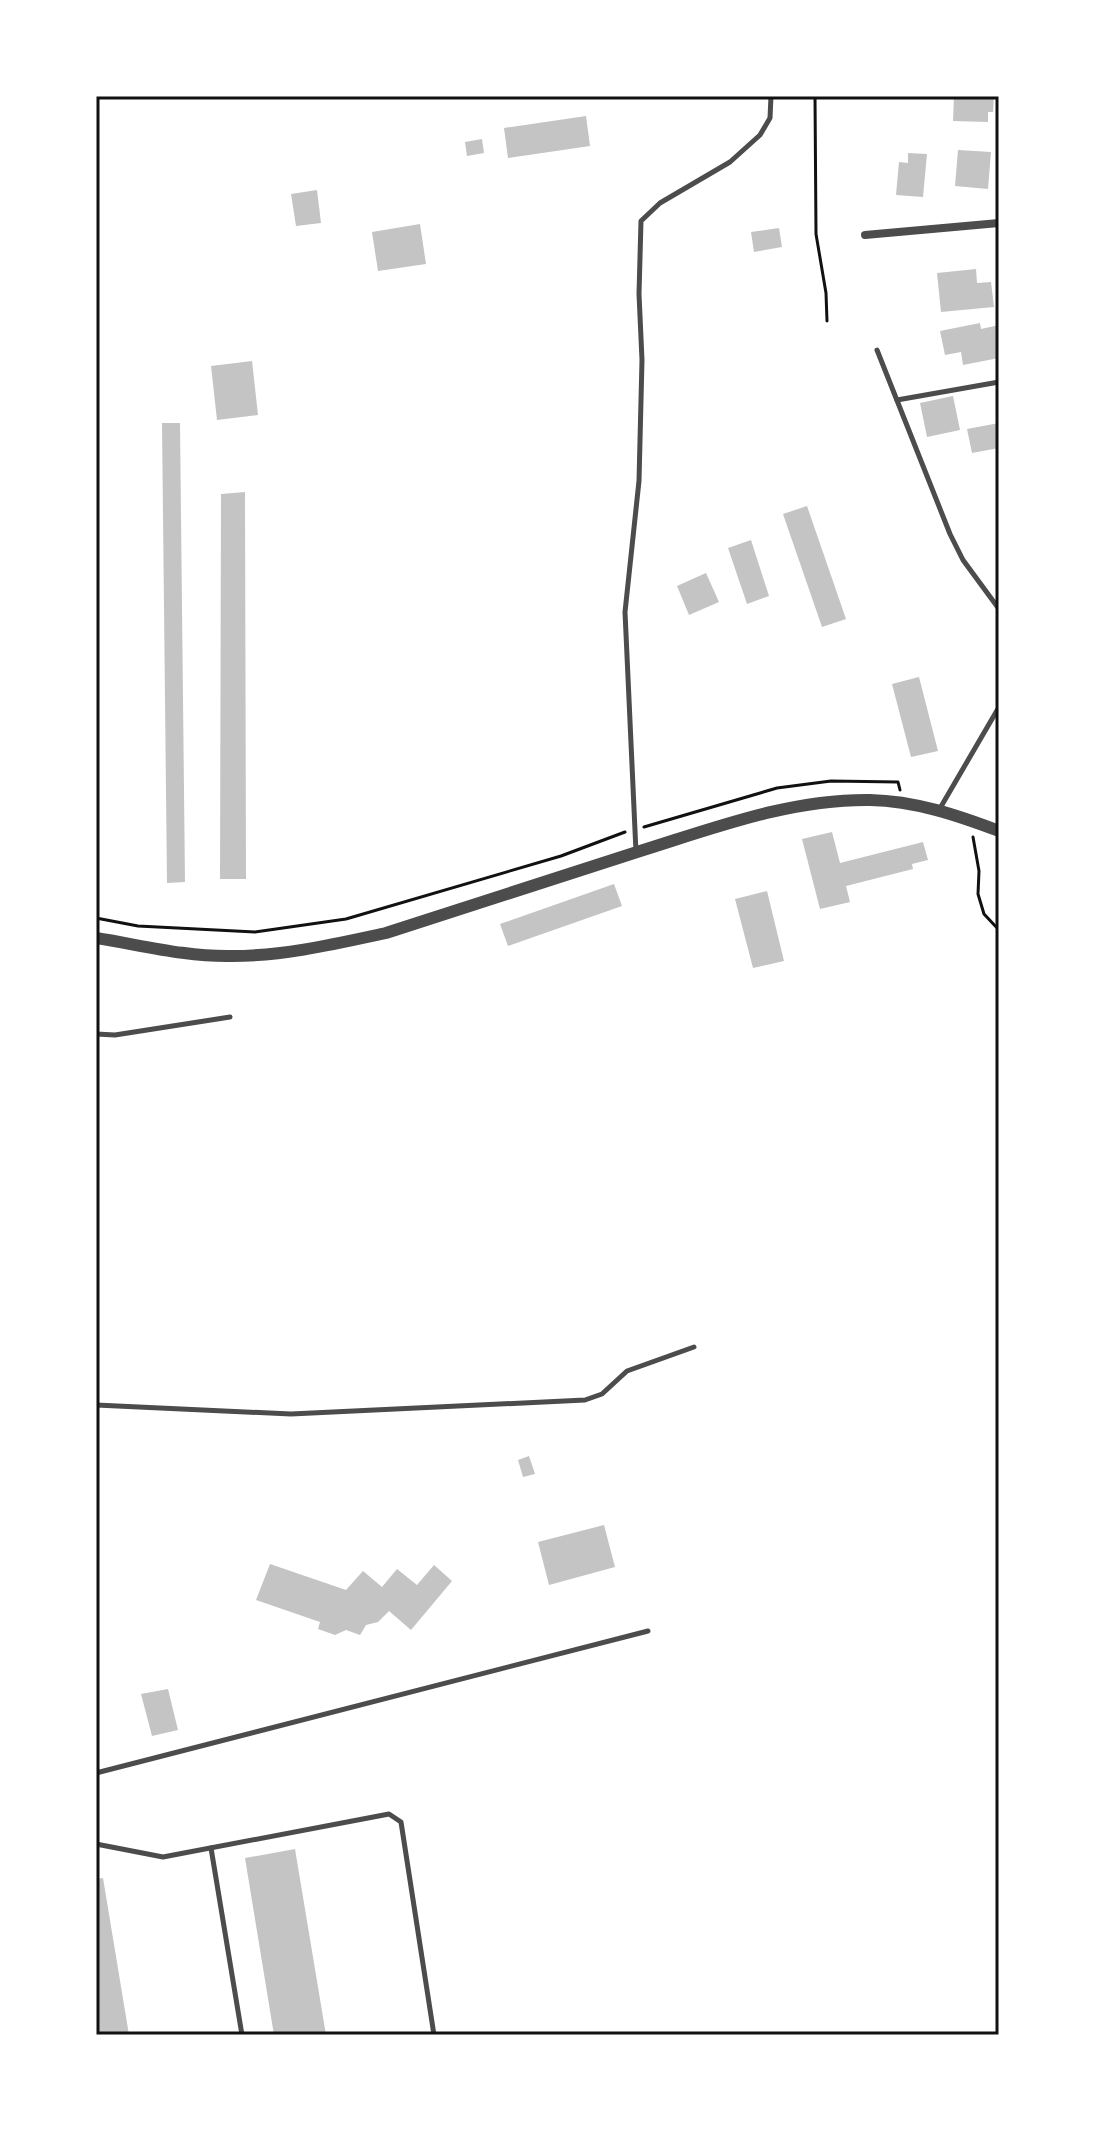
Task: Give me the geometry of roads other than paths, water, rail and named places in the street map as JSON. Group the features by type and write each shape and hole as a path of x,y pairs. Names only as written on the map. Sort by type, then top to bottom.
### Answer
{"street":[{"path":"865,235 999,223"},
{"path":"96,938 175,952 231,956 330,946 386,933 733,821 793,806 830,801 872,800 909,804 999,831"}],"lane":[{"path":"636,853 625,625 639,481 641,221 660,203 730,162 760,135 770,118 771,96"},
{"path":"877,350 950,534 963,560 999,609"},
{"path":"897,400 999,382"},
{"path":"939,811 999,707"},
{"path":"96,1034 115,1035 230,1017"},
{"path":"96,1405 291,1414 585,1400 602,1394 627,1371 694,1347"},
{"path":"96,1773 648,1631"},
{"path":"96,1844 163,1857 389,1814 401,1822 434,2035"},
{"path":"211,1848 242,2035"}]}
